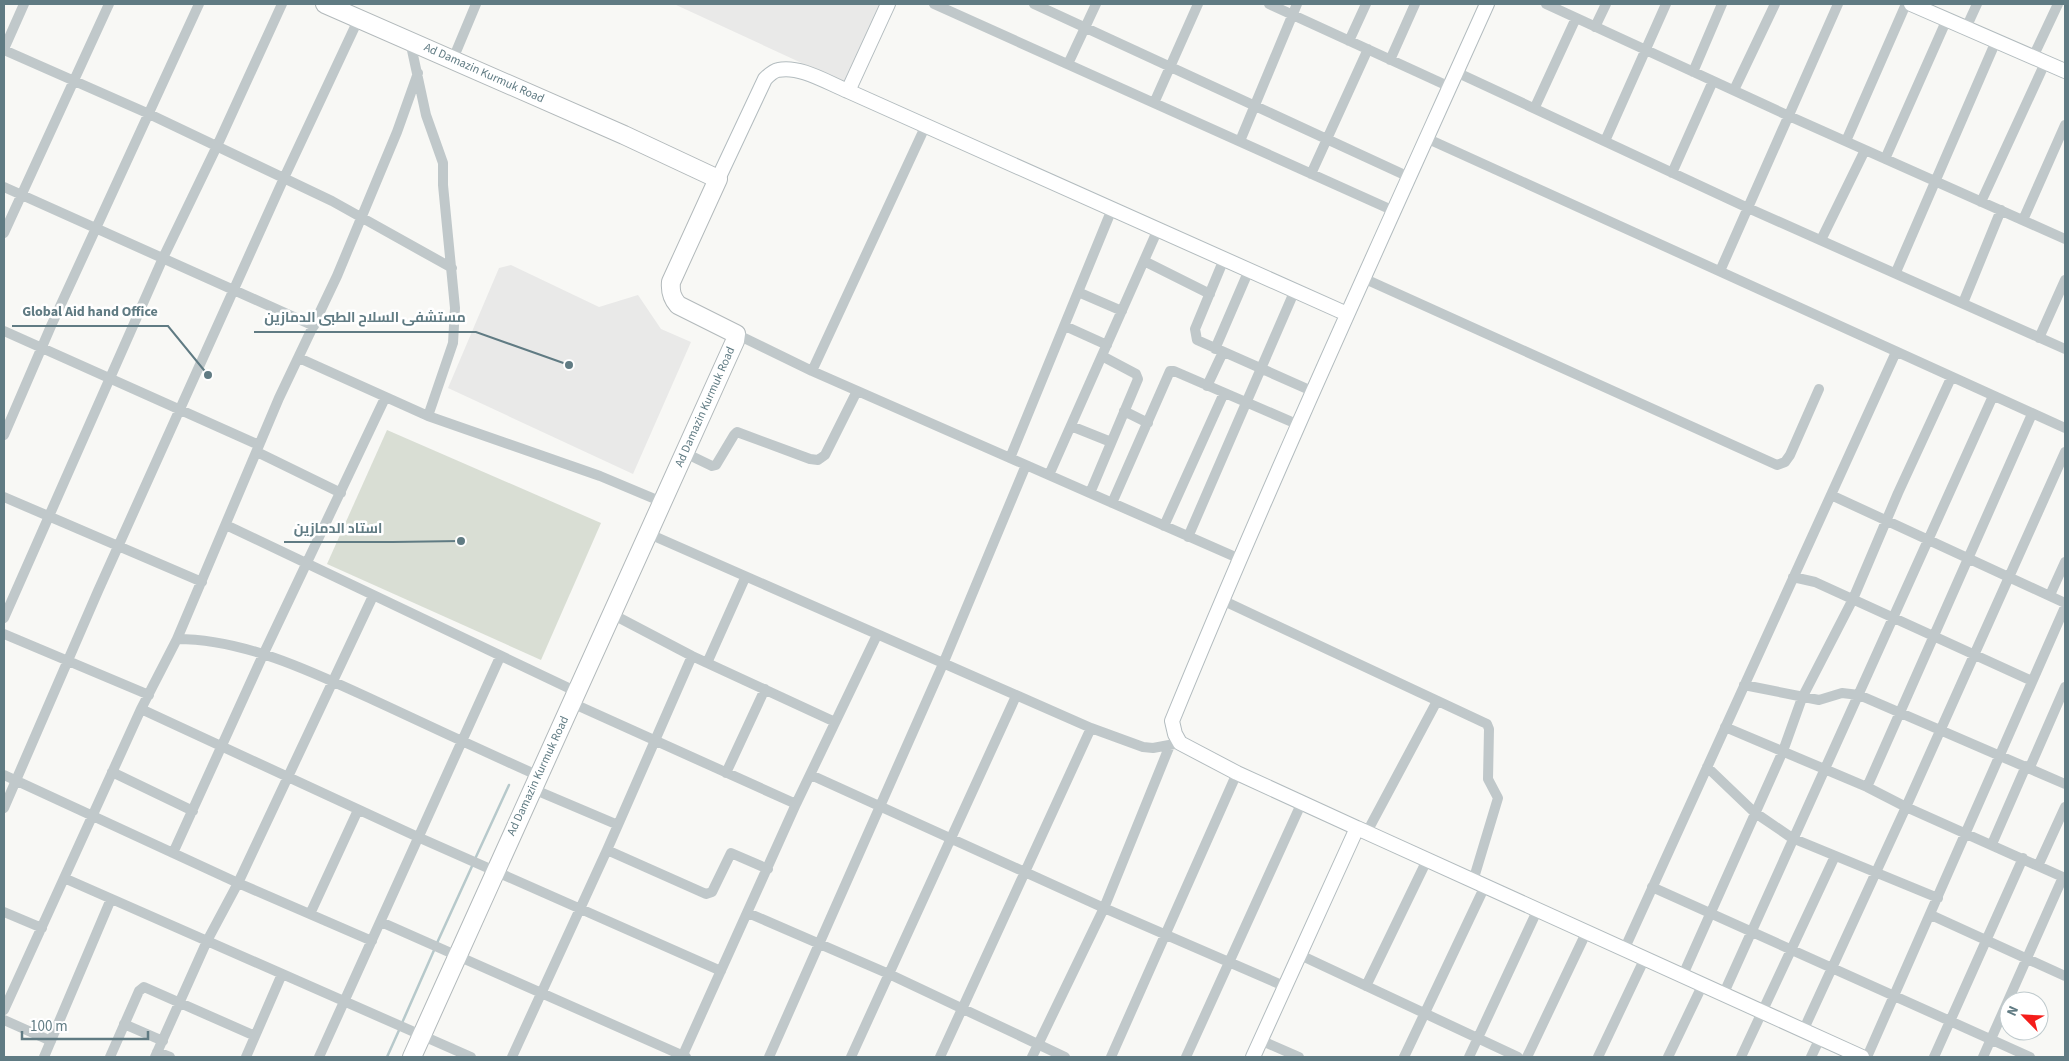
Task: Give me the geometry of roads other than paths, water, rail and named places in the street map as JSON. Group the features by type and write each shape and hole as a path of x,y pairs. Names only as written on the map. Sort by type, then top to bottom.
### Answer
{"highway":[{"name":"Ad Damazin Kurmuk Road","path":"325,4 453,59 718,179 671,282 670,289 673,299 678,305 736,334 735,341 685,453 610,613 574,698 412,1057"}],"street":[{"path":"24,4 4,49 147,113 362,216 408,245 452,268"},
{"path":"4,233 109,4"},
{"path":"4,435 147,113 199,4"},
{"path":"4,618 163,258 282,4"},
{"path":"453,59 476,4"},
{"path":"848,91 888,4"},
{"path":"934,4 1394,211"},
{"path":"1034,4 1256,104 1409,177"},
{"path":"1068,64 1096,4"},
{"path":"1154,103 1198,4"},
{"path":"1269,4 1450,87"},
{"path":"1240,141 1297,4"},
{"path":"1349,41 1366,4"},
{"path":"1390,60 1415,4"},
{"path":"1032,1057 1104,908 1175,744 1172,721 1222,600 1363,278 1487,4"},
{"path":"1546,4 1557,6 1576,18 1693,72 2065,239"},
{"path":"1596,26 1606,4"},
{"path":"1606,142 1666,4"},
{"path":"1693,72 1722,4"},
{"path":"1734,90 1774,4"},
{"path":"1720,270 1838,4"},
{"path":"1846,142 1906,4"},
{"path":"1911,4 2065,71"},
{"path":"1966,28 1977,4"},
{"path":"1981,202 2039,60 2058,4"},
{"path":"4,808 118,546 284,178 359,18"},
{"path":"1535,107 1576,18"},
{"path":"1885,159 1947,19"},
{"path":"410,41 426,115 443,163 443,186 455,308 452,343 428,416"},
{"path":"1896,272 1996,42"},
{"path":"1311,174 1368,49"},
{"path":"718,179 764,79 776,70 790,69 804,72 1347,314"},
{"path":"4,1010 141,709 177,640 258,448 362,216 397,132 418,72"},
{"path":"1456,72 1535,107 1748,208 1896,272 2065,349"},
{"path":"1672,172 1713,81"},
{"path":"812,371 926,125"},
{"path":"2023,220 2065,125"},
{"path":"1426,138 2065,428"},
{"path":"1821,240 1865,150"},
{"path":"4,187 314,326"},
{"path":"1010,458 1112,209"},
{"path":"1963,304 2001,210"},
{"path":"1049,476 1158,229"},
{"path":"1224,259 1195,329 1194,336 1197,340 1314,392"},
{"path":"1144,261 1210,294"},
{"path":"1207,386 1249,270"},
{"path":"1363,278 1777,465 1785,462 1790,455 1819,390"},
{"path":"2039,338 2065,280"},
{"path":"1188,537 1295,290"},
{"path":"1078,292 1122,311"},
{"path":"1064,326 1107,345"},
{"path":"4,331 180,410 258,448 341,493"},
{"path":"736,334 812,371 1240,559"},
{"path":"1624,950 1896,352"},
{"path":"1090,493 1137,376 1102,356"},
{"path":"299,358 428,416 600,476 662,502"},
{"path":"1112,503 1170,371 1174,370 1299,425"},
{"path":"1682,977 1754,812 1783,751 1802,698 1853,599 1952,378"},
{"path":"685,453 712,466 716,465 737,432 810,460 818,460 825,455 857,391"},
{"path":"1164,526 1224,393"},
{"path":"1723,995 1792,838 1859,695 1993,396"},
{"path":"173,853 263,655 308,564 385,398"},
{"path":"1124,411 1148,423"},
{"path":"1867,787 2032,414"},
{"path":"1071,426 1111,442"},
{"path":"1804,1031 2065,452"},
{"path":"770,1057 943,664 1026,465"},
{"path":"1830,495 2065,603"},
{"path":"4,497 202,582"},
{"path":"226,525 500,657 655,741 796,804"},
{"path":"647,534 1091,728 1143,747 1153,748 1175,744 1644,960 1862,1057"},
{"path":"2050,595 2065,562"},
{"path":"1793,577 1814,582 1973,656 2032,681"},
{"path":"707,662 745,578"},
{"path":"170,1057 156,1054 207,941 238,883 286,777 334,682 373,596"},
{"path":"1222,600 1481,720 1487,724 1489,729 1488,779 1498,798 1479,884 1404,1057"},
{"path":"1866,1057 1967,834 2065,607"},
{"path":"610,613 692,656 835,722"},
{"path":"4,634 149,695"},
{"path":"381,922 684,1057 796,804 877,635"},
{"path":"177,640 211,641 263,655 334,682 463,742 536,783 618,825"},
{"path":"512,1057 607,850 692,656"},
{"path":"319,1057 420,838 500,657"},
{"path":"1744,685 1819,700 1842,693 1859,695 2065,784"},
{"path":"1992,844 2065,686"},
{"path":"726,773 765,690"},
{"path":"851,1057 1016,696"},
{"path":"1253,1057 1298,954 1362,830 1437,701"},
{"path":"141,709 420,838 722,971"},
{"path":"1725,727 1867,787 1906,807 1992,844 2064,878 1984,1057"},
{"path":"940,1057 1091,728"},
{"path":"1707,767 1754,812 1792,838 1938,898"},
{"path":"112,772 193,811"},
{"path":"1111,1057 1237,773"},
{"path":"4,775 238,883 372,941"},
{"path":"810,776 881,806 1104,908 1284,986"},
{"path":"1186,1057 1228,961 1302,802"},
{"path":"2038,866 2065,807"},
{"path":"310,914 358,810"},
{"path":"607,850 706,894 712,892 731,853 768,869"},
{"path":"1740,1057 1835,856"},
{"path":"1934,1057 2023,858"},
{"path":"1366,986 1427,860"},
{"path":"64,878 471,1057"},
{"path":"1652,887 2030,1057"},
{"path":"44,1057 111,899"},
{"path":"1469,1057 1537,911"},
{"path":"4,912 42,928"},
{"path":"748,913 821,943 1065,1057"},
{"path":"1931,915 2065,976"},
{"path":"1527,1057 1586,933"},
{"path":"1298,954 1518,1057"},
{"path":"1598,1057 1644,960"},
{"path":"246,1057 282,974"},
{"path":"1668,1057 1702,986"},
{"path":"110,1057 141,988 147,988 255,1036"},
{"path":"4,1020 51,1041"},
{"path":"124,1024 163,1041"},
{"path":"1811,1057 1820,1038"},
{"path":"1260,1040 1299,1057"}],"waterway":[{"path":"475,859 509,785"},
{"path":"437,943 473,864"},
{"path":"402,1023 435,948"},
{"path":"387,1057 400,1028"}],"place":[{"name":"مستشفى السلاح الطبى الدمازين","path":"569,365"},
{"name":"Global Aid hand Office","path":"208,375"},
{"name":"استاد الدمازين","path":"461,541"}]}
